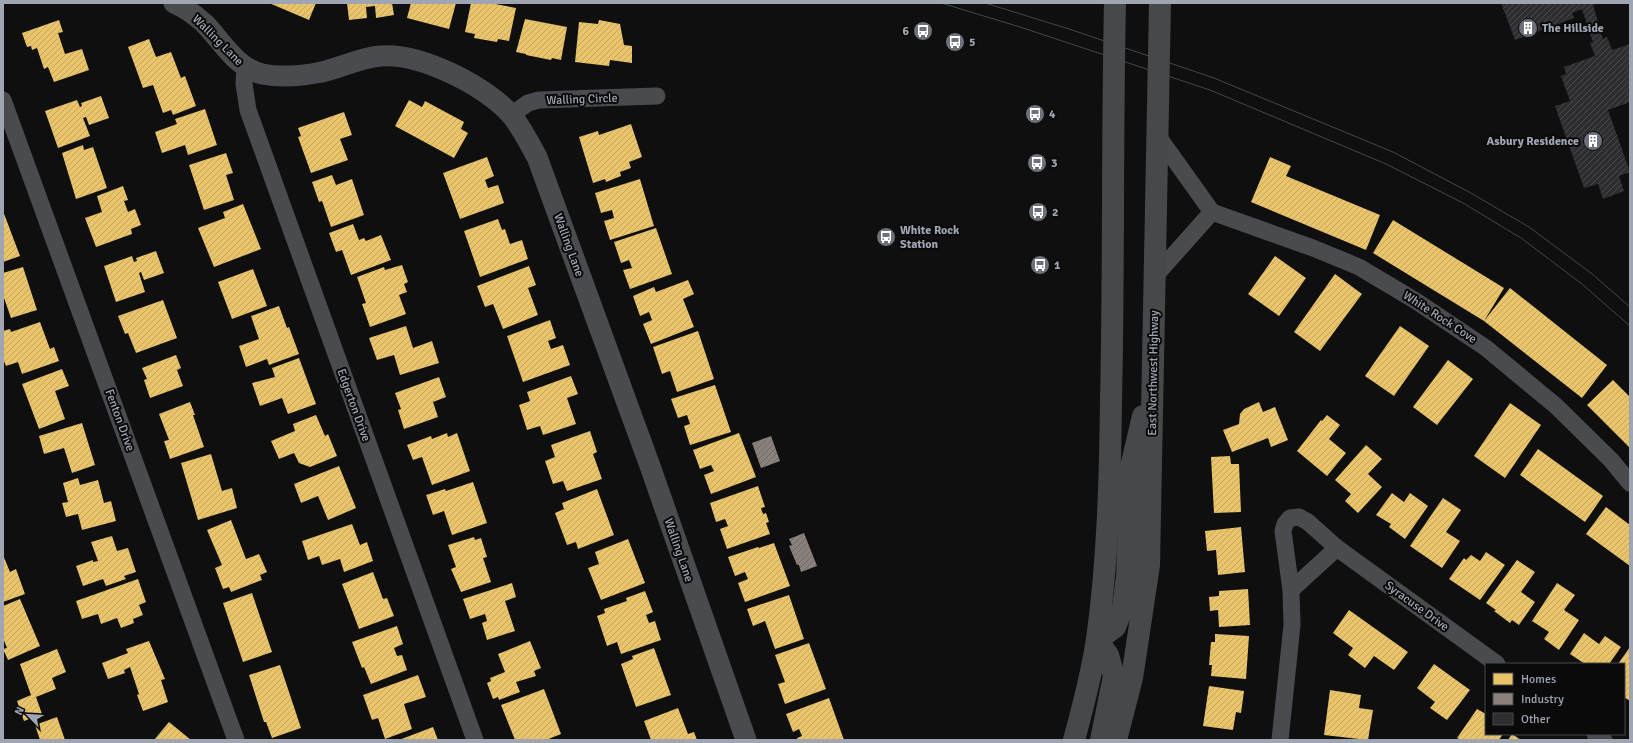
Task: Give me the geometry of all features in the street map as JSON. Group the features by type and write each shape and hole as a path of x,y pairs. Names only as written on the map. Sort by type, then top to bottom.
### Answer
{"main road":[{"path":"1074,740 1084,704 1097,640 1104,576 1111,433 1114,294 1113,126 1115,3"},
{"name":"East Northwest Highway","path":"1116,740 1132,678 1149,565 1152,478 1152,378 1160,3"},
{"path":"1097,640 1106,635 1115,627 1120,618 1123,607 1127,577 1132,466 1152,378"},
{"path":"1097,640 1108,655 1114,676 1101,740"}],"street":[{"name":"Walling Lane","path":"174,3 187,9 205,24 245,67 261,74 287,77 323,72 351,62 381,56 406,58 453,73 495,100 511,115 522,129 537,157 650,466 746,740"},
{"name":"Edgerton Drive","path":"245,67 244,84 248,110 475,740"},
{"name":"Walling Circle","path":"511,115 528,103 539,100 657,96"},
{"name":"Fenton Drive","path":"3,100 236,740"},
{"path":"1154,277 1212,212 1157,135"},
{"name":"White Rock Cove","path":"1212,212 1313,248 1359,267 1416,301 1486,348 1556,406 1611,460 1630,483"},
{"name":"Syracuse Drive","path":"1280,740 1292,626 1291,590 1283,532 1285,524 1290,518 1299,517 1308,522 1337,548 1496,663"},
{"path":"1291,590 1337,548"}],"building: Homes":[{"path":"269,3 316,3 309,20"},
{"path":"347,3 392,3 394,15 376,18 375,6 366,7 367,18 349,20"},
{"path":"411,3 456,3 449,29 407,18"},
{"path":"471,3 490,3 516,8 509,41 498,39 497,42 474,38 475,34 465,32"},
{"path":"525,19 567,27 561,60 552,58 551,60 516,52"},
{"path":"59,20 63,32 58,33 65,54 82,49 89,70 54,82 48,67 44,69 37,48 32,50 31,46 27,47 22,33"},
{"path":"599,20 620,24 624,45 632,46 632,63 610,60 609,66 575,62 579,22 598,24"},
{"path":"149,39 156,57 171,52 181,78 185,76 196,106 173,115 171,110 163,113 153,85 143,88 128,47"},
{"path":"101,96 109,118 89,125 86,117 83,118 90,136 58,148 45,111 77,100 80,107 82,106 81,103"},
{"path":"409,100 422,107 425,101 464,122 461,129 468,133 454,158 395,126"},
{"path":"205,109 217,145 188,155 185,145 162,153 155,132 177,124 175,119"},
{"path":"344,112 352,135 340,139 348,160 311,173 298,137 301,136 298,128"},
{"path":"631,124 642,157 629,162 631,168 620,172 621,176 606,182 605,179 593,183 579,137 598,131 599,135"},
{"path":"83,145 84,150 93,147 107,188 76,199 62,153"},
{"path":"226,153 233,173 226,175 234,200 204,210 189,165"},
{"path":"487,157 494,176 485,180 488,188 498,185 504,203 460,219 443,173"},
{"path":"1270,157 1291,166 1286,176 1380,215 1366,250 1251,202"},
{"path":"332,175 336,185 352,179 364,215 331,227 322,201 319,202 312,182"},
{"path":"640,179 654,226 610,240 604,221 614,218 612,210 601,213 595,193"},
{"path":"123,186 128,200 124,201 128,212 135,209 141,225 131,229 132,234 96,247 85,218 102,212 97,196"},
{"path":"243,204 261,249 214,267 198,228 225,218 223,212"},
{"path":"3,211 20,256 3,262"},
{"path":"498,219 502,230 505,229 510,244 522,240 528,259 480,277 464,231"},
{"path":"1393,220 1504,288 1484,321 1373,253"},
{"path":"353,224 359,240 364,238 366,241 381,235 391,260 351,275 342,250 336,252 329,233"},
{"path":"656,228 672,274 630,289 623,270 632,268 629,260 621,263 614,242"},
{"path":"156,251 164,273 144,280 141,272 139,273 145,292 116,302 104,266 132,256 134,262 137,261 136,258"},
{"path":"1275,256 1306,278 1279,316 1248,294"},
{"path":"402,265 408,282 404,284 407,292 399,295 406,314 370,327 362,304 366,303 357,277 384,267 385,270"},
{"path":"529,266 536,285 528,288 538,315 503,329 493,304 485,307 477,286"},
{"path":"23,267 37,310 11,318 3,295 3,273"},
{"path":"253,269 267,306 232,319 218,282"},
{"path":"1335,274 1362,294 1320,351 1294,332"},
{"path":"688,280 694,294 683,299 694,327 651,344 643,324 652,320 649,312 640,316 633,296 654,287 656,292"},
{"path":"1510,288 1607,365 1582,398 1484,321"},
{"path":"163,300 177,338 136,353 128,333 125,334 118,316"},
{"path":"279,306 299,354 269,365 267,359 246,367 239,346 259,339 251,316"},
{"path":"550,320 556,338 548,341 551,349 563,345 570,365 523,382 507,336"},
{"path":"40,322 50,349 54,347 59,361 22,374 18,362 6,366 3,359 3,331 10,329 11,332"},
{"path":"406,326 413,348 432,341 439,363 400,375 394,355 377,360 369,338"},
{"path":"1400,326 1429,346 1394,396 1365,376"},
{"path":"698,331 714,379 677,392 670,371 662,374 653,347"},
{"path":"176,355 181,368 177,370 183,386 150,398 144,380 147,379 142,368"},
{"path":"299,358 316,404 288,414 282,398 260,406 252,383 275,377 272,368"},
{"path":"1448,360 1473,379 1437,425 1413,407"},
{"path":"62,369 69,386 55,391 65,419 39,429 22,384"},
{"path":"571,376 578,394 567,398 576,424 543,435 540,426 527,430 519,405 530,401 527,392"},
{"path":"439,377 446,397 433,402 438,417 404,429 398,410 401,409 395,393"},
{"path":"1613,380 1630,397 1630,448 1587,405"},
{"path":"715,385 731,432 690,445 684,426 690,424 687,415 678,418 671,399"},
{"path":"190,402 204,447 170,459 164,441 169,440 159,414"},
{"path":"1259,402 1263,412 1275,407 1288,440 1271,447 1268,438 1232,452 1223,430 1239,424 1240,414 1244,409"},
{"path":"1510,403 1541,425 1505,478 1474,456"},
{"path":"316,415 325,436 328,434 337,456 310,467 299,463 294,453 279,459 271,441 295,431 293,424"},
{"path":"1327,415 1340,425 1329,439 1346,453 1327,476 1297,451 1321,420 1322,421"},
{"path":"82,423 95,465 72,473 64,448 44,454 39,436"},
{"path":"590,431 597,452 593,454 602,479 567,491 563,481 553,484 545,461 555,457 551,445"},
{"path":"447,433 448,437 457,433 470,471 432,485 422,457 413,460 407,445 431,436 432,439"},
{"path":"739,433 756,477 711,494 704,475 714,471 711,465 700,469 693,450"},
{"path":"1366,445 1382,459 1368,474 1382,487 1358,513 1345,501 1351,494 1335,480"},
{"path":"1538,449 1603,496 1585,522 1520,475"},
{"path":"211,454 222,491 232,488 237,508 198,520 181,463"},
{"path":"1230,456 1231,464 1239,464 1241,512 1214,513 1211,457"},
{"path":"339,466 356,508 328,520 318,496 301,503 294,484"},
{"path":"78,478 80,485 98,480 104,503 111,501 116,521 82,530 78,514 66,517 62,503 68,502 63,483"},
{"path":"473,482 487,523 452,535 444,511 433,515 426,495 445,489 446,491"},
{"path":"758,486 765,507 761,508 763,514 766,513 769,522 766,523 770,534 727,549 720,529 728,526 725,519 716,522 710,503"},
{"path":"597,489 614,535 578,549 576,542 567,545 555,513 564,509 562,503"},
{"path":"1392,493 1404,502 1410,493 1428,506 1405,539 1389,527 1391,524 1376,515"},
{"path":"1443,498 1461,510 1446,532 1460,541 1442,568 1410,546"},
{"path":"1606,507 1630,525 1630,566 1586,534"},
{"path":"231,520 246,559 259,554 267,572 260,575 262,580 231,592 229,587 223,589 215,568 222,565 207,530"},
{"path":"352,524 360,545 367,542 373,561 344,572 340,559 322,565 319,556 308,560 302,541"},
{"path":"1241,527 1245,572 1218,575 1216,550 1207,551 1205,531"},
{"path":"112,536 117,551 128,548 136,572 124,576 126,579 106,586 103,579 83,586 76,566 93,560 93,562 98,561 91,542"},
{"path":"474,537 475,540 481,538 487,557 483,558 491,582 461,592 451,569 456,567 448,545"},
{"path":"628,539 645,583 601,600 588,568 599,564 595,552"},
{"path":"774,543 790,586 745,602 738,583 748,579 745,572 735,576 728,557"},
{"path":"1486,552 1505,565 1480,600 1449,579 1464,558 1466,560 1471,555 1480,561"},
{"path":"3,555 10,572 16,569 25,594 3,602"},
{"path":"1517,560 1535,572 1521,592 1535,602 1519,625 1512,620 1510,623 1486,603"},
{"path":"373,572 383,599 387,598 394,616 359,629 342,584"},
{"path":"138,579 146,602 139,605 143,615 133,619 134,623 121,628 117,618 101,624 98,614 82,619 76,601"},
{"path":"512,583 516,597 505,601 515,631 487,640 482,623 487,621 485,614 470,619 463,599"},
{"path":"1557,583 1575,595 1564,610 1579,620 1559,650 1544,639 1549,632 1532,621"},
{"path":"1248,589 1250,625 1219,627 1218,610 1210,611 1209,597 1219,596 1219,591"},
{"path":"645,591 653,612 646,615 649,623 655,621 661,640 621,654 617,642 607,646 597,616 605,613 604,609 627,601 626,598"},
{"path":"252,593 272,652 243,662 223,603"},
{"path":"789,595 804,639 775,649 765,621 753,626 747,609"},
{"path":"20,599 40,646 8,660 3,649 7,648 3,638 3,606"},
{"path":"1349,610 1408,652 1394,670 1374,656 1365,668 1348,655 1353,648 1333,633"},
{"path":"397,626 403,644 394,648 397,656 402,655 407,670 371,684 364,667 362,668 352,642"},
{"path":"1584,633 1599,644 1605,636 1621,647 1610,663 1584,663 1570,654"},
{"path":"1215,634 1249,636 1246,679 1211,676 1212,665 1209,665 1211,642 1215,642"},
{"path":"149,641 165,679 161,680 168,702 143,711 137,695 139,694 130,667 124,670 125,673 108,679 102,663 128,653 126,649"},
{"path":"530,641 541,668 534,671 536,676 516,682 520,692 499,700 498,697 493,699 487,683 491,681 490,678 505,672 498,654"},
{"path":"809,643 826,689 785,704 778,684 785,682 775,655"},
{"path":"1630,647 1630,701 1625,698 1625,663 1619,663"},
{"path":"654,648 671,695 636,707 621,664 633,659 632,656"},
{"path":"57,649 66,672 52,678 56,689 36,697 42,714 24,721 17,701 31,695 20,664"},
{"path":"1434,664 1470,690 1447,720 1430,708 1435,702 1417,688"},
{"path":"280,665 301,728 272,738 266,722 264,722 249,675"},
{"path":"418,675 426,697 404,704 412,729 385,739 378,718 372,720 363,695"},
{"path":"1209,686 1244,691 1241,713 1236,712 1233,730 1203,726"},
{"path":"544,689 561,734 546,740 515,740 501,705"},
{"path":"1330,690 1361,695 1359,708 1373,710 1368,740 1324,735"},
{"path":"829,698 844,740 797,740 797,738 802,736 799,729 793,732 786,714"},
{"path":"678,708 688,734 694,732 697,740 651,740 644,721"},
{"path":"1477,709 1485,713 1485,735 1502,735 1499,740 1461,740 1457,738"},
{"path":"57,717 65,740 40,740 35,725"},
{"path":"169,722 191,740 154,740"},
{"path":"433,727 438,740 399,740"},
{"path":"1511,735 1514,735 1521,740 1508,740"}],"building: Industry":[{"path":"771,436 780,461 761,468 752,443"},
{"path":"804,533 817,566 801,572 789,546 792,545 789,539"}],"building: Other":[{"name":"Asbury Residence","path":"1501,3 1599,3 1593,5 1603,39 1607,37 1612,50 1630,44 1630,102 1608,110 1630,172 1619,176 1624,191 1603,199 1598,184 1584,188 1555,106 1570,101 1561,76 1566,74 1564,67 1595,56 1590,43 1593,42 1582,9 1572,13 1574,18 1515,40"}],"tram line":[{"path":"941,3 1020,27 1210,90 1386,164 1463,203 1521,238 1582,284 1630,326"},
{"path":"985,3 1069,29 1214,78 1393,152 1469,192 1529,227 1591,273 1630,307"}],"place":[{"name":"The Hillside","path":"1528,28"},
{"name":"6","path":"923,31"},
{"name":"5","path":"955,42"},
{"name":"4","path":"1035,114"},
{"name":"Asbury Residence","path":"1593,141"},
{"name":"3","path":"1037,163"},
{"name":"2","path":"1038,212"},
{"name":"White Rock Station","path":"886,237"},
{"name":"1","path":"1040,265"}]}
